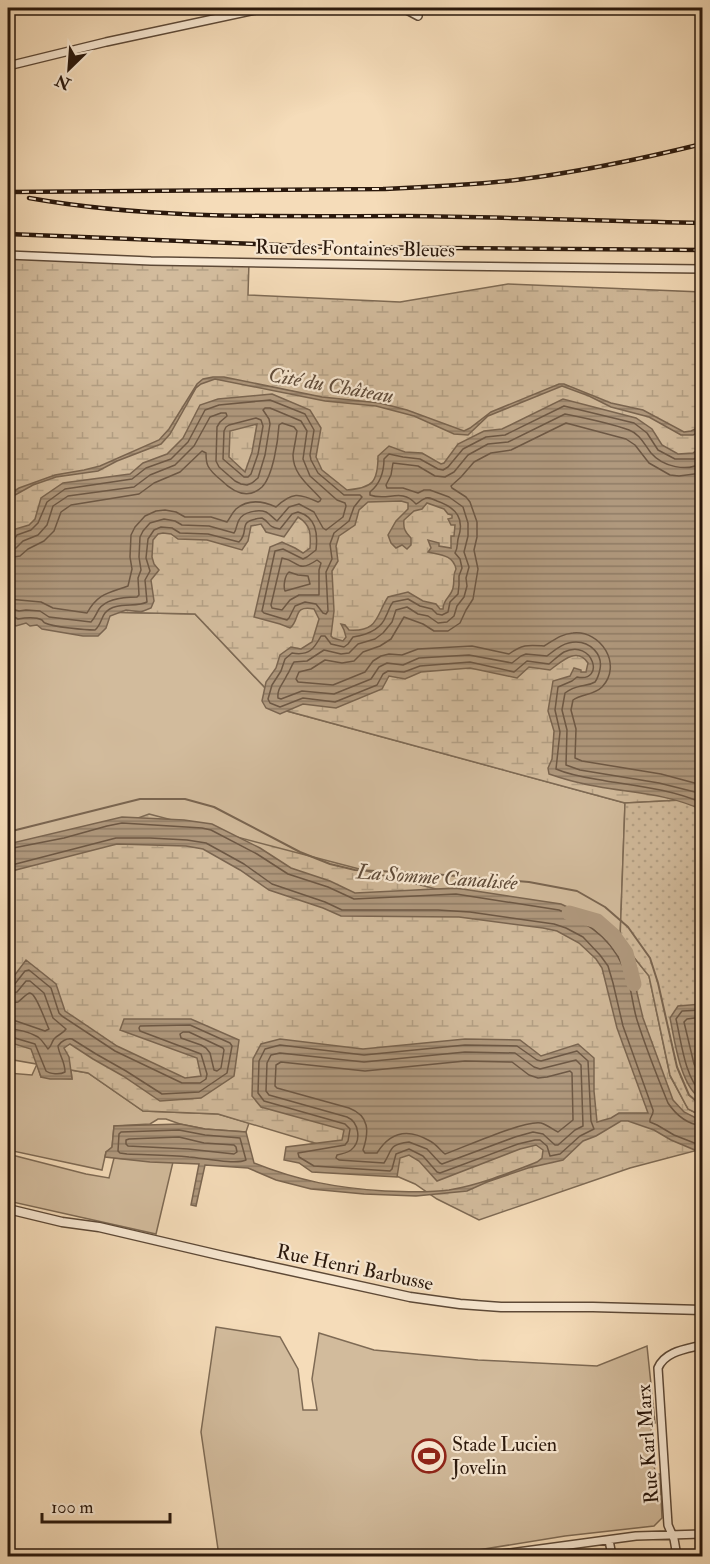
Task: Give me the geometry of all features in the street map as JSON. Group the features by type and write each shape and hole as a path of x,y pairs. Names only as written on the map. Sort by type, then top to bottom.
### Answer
{"street":[{"path":"8,66 106,42 265,8"},
{"path":"403,8 418,16"},
{"name":"Rue des Fontaines Bleues","path":"8,255 162,261 702,269"},
{"name":"Rue Henri Barbusse","path":"8,1209 62,1222 99,1227 410,1298 501,1307 702,1310"},
{"name":"Rue Karl Marx","path":"677,1557 674,1539 668,1525 658,1368 661,1361 669,1355 702,1345"},
{"path":"487,1557 636,1536 702,1534"},
{"path":"609,1540 612,1557"}],"green space":[{"path":"8,255 249,262 248,295 400,302 508,284 702,292 702,799 625,803 287,711 195,614 8,610"},
{"path":"8,610 195,614 287,711 625,803 620,940 585,928 8,865"},
{"path":"702,799 702,1116 688,1109 670,1075 649,976 620,940 625,803"},
{"path":"149,814 585,928 620,940 649,976 670,1076 688,1109 702,1116 702,1149 630,1168 479,1220 437,1199 415,1184 331,1148 218,1114 143,1111 88,1073 8,1059 8,865"},
{"path":"37,1064 41,1077 72,1079 71,1070 88,1073 143,1111 218,1114 249,1123 246,1132 205,1129 166,1119 158,1119 150,1124 114,1126 112,1148 106,1152 102,1170 8,1150 8,1073 32,1075"},
{"path":"8,1154 109,1178 114,1158 173,1162 156,1234 8,1201"},
{"name":"Stade Lucien Jovelin","path":"216,1327 280,1337 298,1369 303,1410 317,1410 312,1379 319,1333 374,1350 478,1360 597,1366 647,1346 655,1423 651,1424 655,1474 660,1474 662,1518 654,1526 565,1536 441,1556 219,1556 201,1432"}],"water":[{"path":"224,377 322,397 380,403 407,410 464,431 491,412 564,384 611,403 643,410 684,432 702,426 702,431 693,435 681,435 649,417 611,407 562,386 488,416 468,435 454,434 414,416 376,406 325,401 215,379 196,388 170,434 161,444 98,471 56,477 33,485 8,499 8,495 19,488 55,475 100,466 159,440 169,429 197,384 203,379"},
{"path":"272,394 310,410 321,428 316,457 322,470 347,490 362,488 372,482 377,472 378,456 389,446 405,452 422,453 441,464 458,444 484,431 502,429 563,399 636,418 652,429 662,445 678,454 693,453 702,446 702,810 672,799 592,786 549,774 554,731 548,711 553,681 570,676 574,668 586,672 588,663 579,656 569,657 550,670 529,667 517,678 470,668 421,672 405,679 389,676 382,689 336,708 303,704 280,714 266,708 262,701 266,682 276,668 280,655 291,647 301,649 312,642 319,619 314,609 307,608 300,611 290,628 254,617 270,547 282,542 303,553 310,548 309,530 306,523 298,517 284,537 266,532 261,524 251,526 248,541 242,550 207,540 178,539 171,534 158,534 153,540 152,557 159,570 151,580 154,601 151,608 141,612 126,610 110,616 106,628 98,636 83,636 42,629 37,625 30,626 26,623 16,626 8,622 8,542 12,530 29,525 35,519 41,498 63,483 130,474 143,463 167,454 183,438 200,405 218,399","holes":["257,424 252,452 245,472 229,457 230,431","401,501 408,503 408,509 396,521 388,535 396,548 402,545 407,549 411,545 411,538 405,530 404,520 414,511 422,509 427,503 444,509 452,515 452,518 448,519 451,525 455,525 454,536 451,536 451,548 439,546 439,543 428,540 431,548 428,552 446,556 454,564 456,569 452,591 443,609 408,592 388,597 371,625 359,630 349,630 341,624 346,637 343,641 333,638 331,636 334,611 332,571 338,561 336,546 339,536 355,525 359,510 368,502"]},
{"path":"8,691 14,742 10,752 8,752"},
{"path":"122,817 184,820 212,824 260,848 291,868 330,881 355,893 456,888 561,904 578,912 607,932 625,955 633,976 643,1018 673,1100 684,1112 702,1121 702,1153 654,1130 628,1121 621,1121 583,1141 563,1160 528,1168 467,1191 416,1196 311,1189 276,1180 248,1168 205,1165 196,1206 191,1205 199,1164 105,1157 106,1152 112,1147 114,1126 180,1124 205,1129 246,1132 254,1163 287,1175 351,1188 417,1192 449,1190 471,1185 516,1170 542,1158 543,1150 536,1145 437,1181 419,1161 409,1155 400,1158 397,1177 312,1172 299,1163 284,1160 286,1147 342,1140 344,1130 261,1107 252,1096 253,1059 261,1044 280,1039 363,1049 465,1039 520,1040 541,1056 578,1044 594,1058 597,1122 619,1113 648,1113 617,1028 602,968 579,943 557,931 459,917 341,916 269,890 203,849 186,846 117,844 8,872 8,844"},
{"path":"26,960 56,984 65,1011 117,1046 185,1078 201,1076 197,1058 120,1030 124,1019 191,1019 239,1040 234,1076 201,1098 160,1101 70,1044 64,1048 69,1057 72,1079 41,1077 31,1049 8,1042 8,984"},
{"path":"702,1004 702,1100 688,1085 677,1051 670,1018 678,1006"}],"waterway":[{"path":"8,832 140,799 185,799 214,807 300,852 330,864 355,870 529,882 577,891 605,907 628,927 650,958 677,1067 689,1095 702,1106"},
{"name":"La Somme Canalisée","path":"569,913 597,921 613,935 626,953 634,984"}],"railway":[{"path":"8,192 383,189 466,185 563,173 702,144"},
{"path":"29,198 122,210 217,215 702,223"},
{"path":"8,234 329,247 702,250"}],"place":[{"name":"Stade Lucien Jovelin","path":"429,1456"}],"water label":[{"name":"Cité du Château","path":"331,385"}]}
